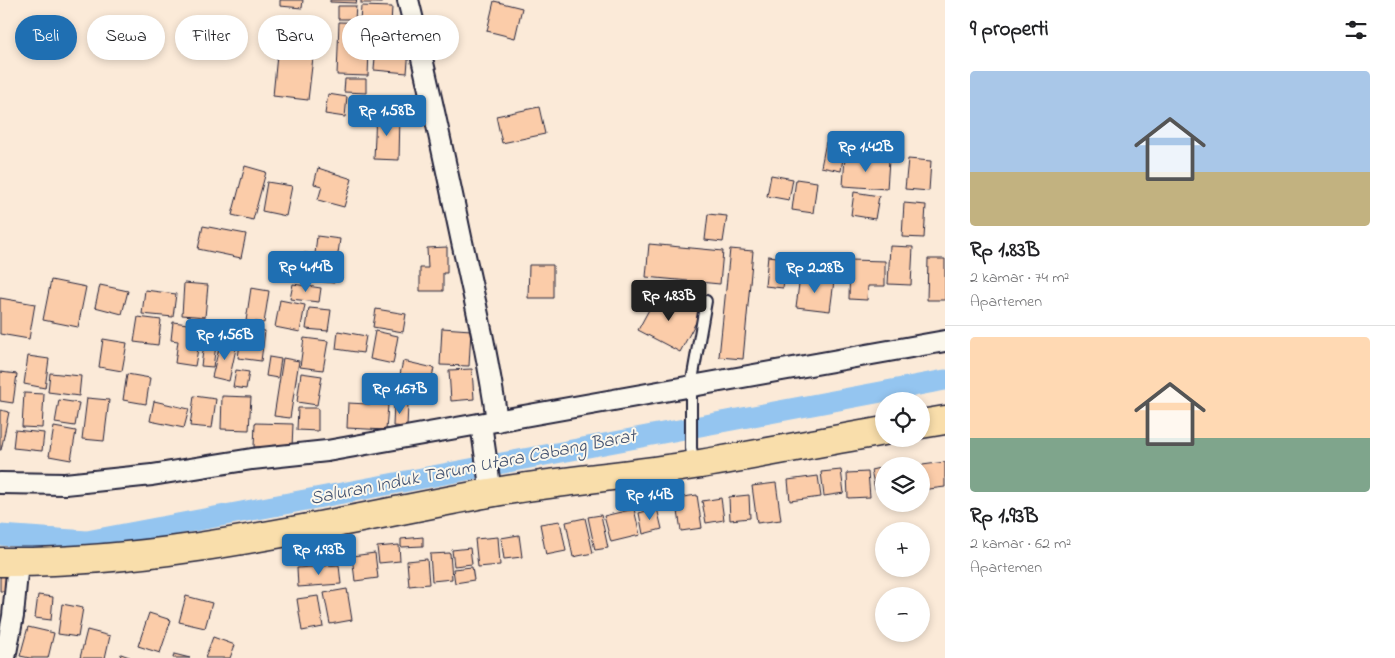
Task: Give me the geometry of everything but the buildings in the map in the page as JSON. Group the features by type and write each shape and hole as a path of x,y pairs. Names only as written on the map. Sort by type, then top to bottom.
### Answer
{"main road":[{"path":"930,422 945,420"},
{"path":"9,562 75,561 208,546 304,529 489,480 692,457 875,432"}],"street":[{"path":"408,0 428,78 492,387 487,426 489,480"},
{"path":"0,482 65,484 152,475 252,459 327,451 692,395 945,341"},
{"path":"5,658 13,616 9,562"}],"lane":[{"path":"692,457 692,395 706,301"}],"waterway":[{"name":"Saluran Induk Tarum Utara Cabang Barat","path":"0,535 87,541 945,380"}]}
